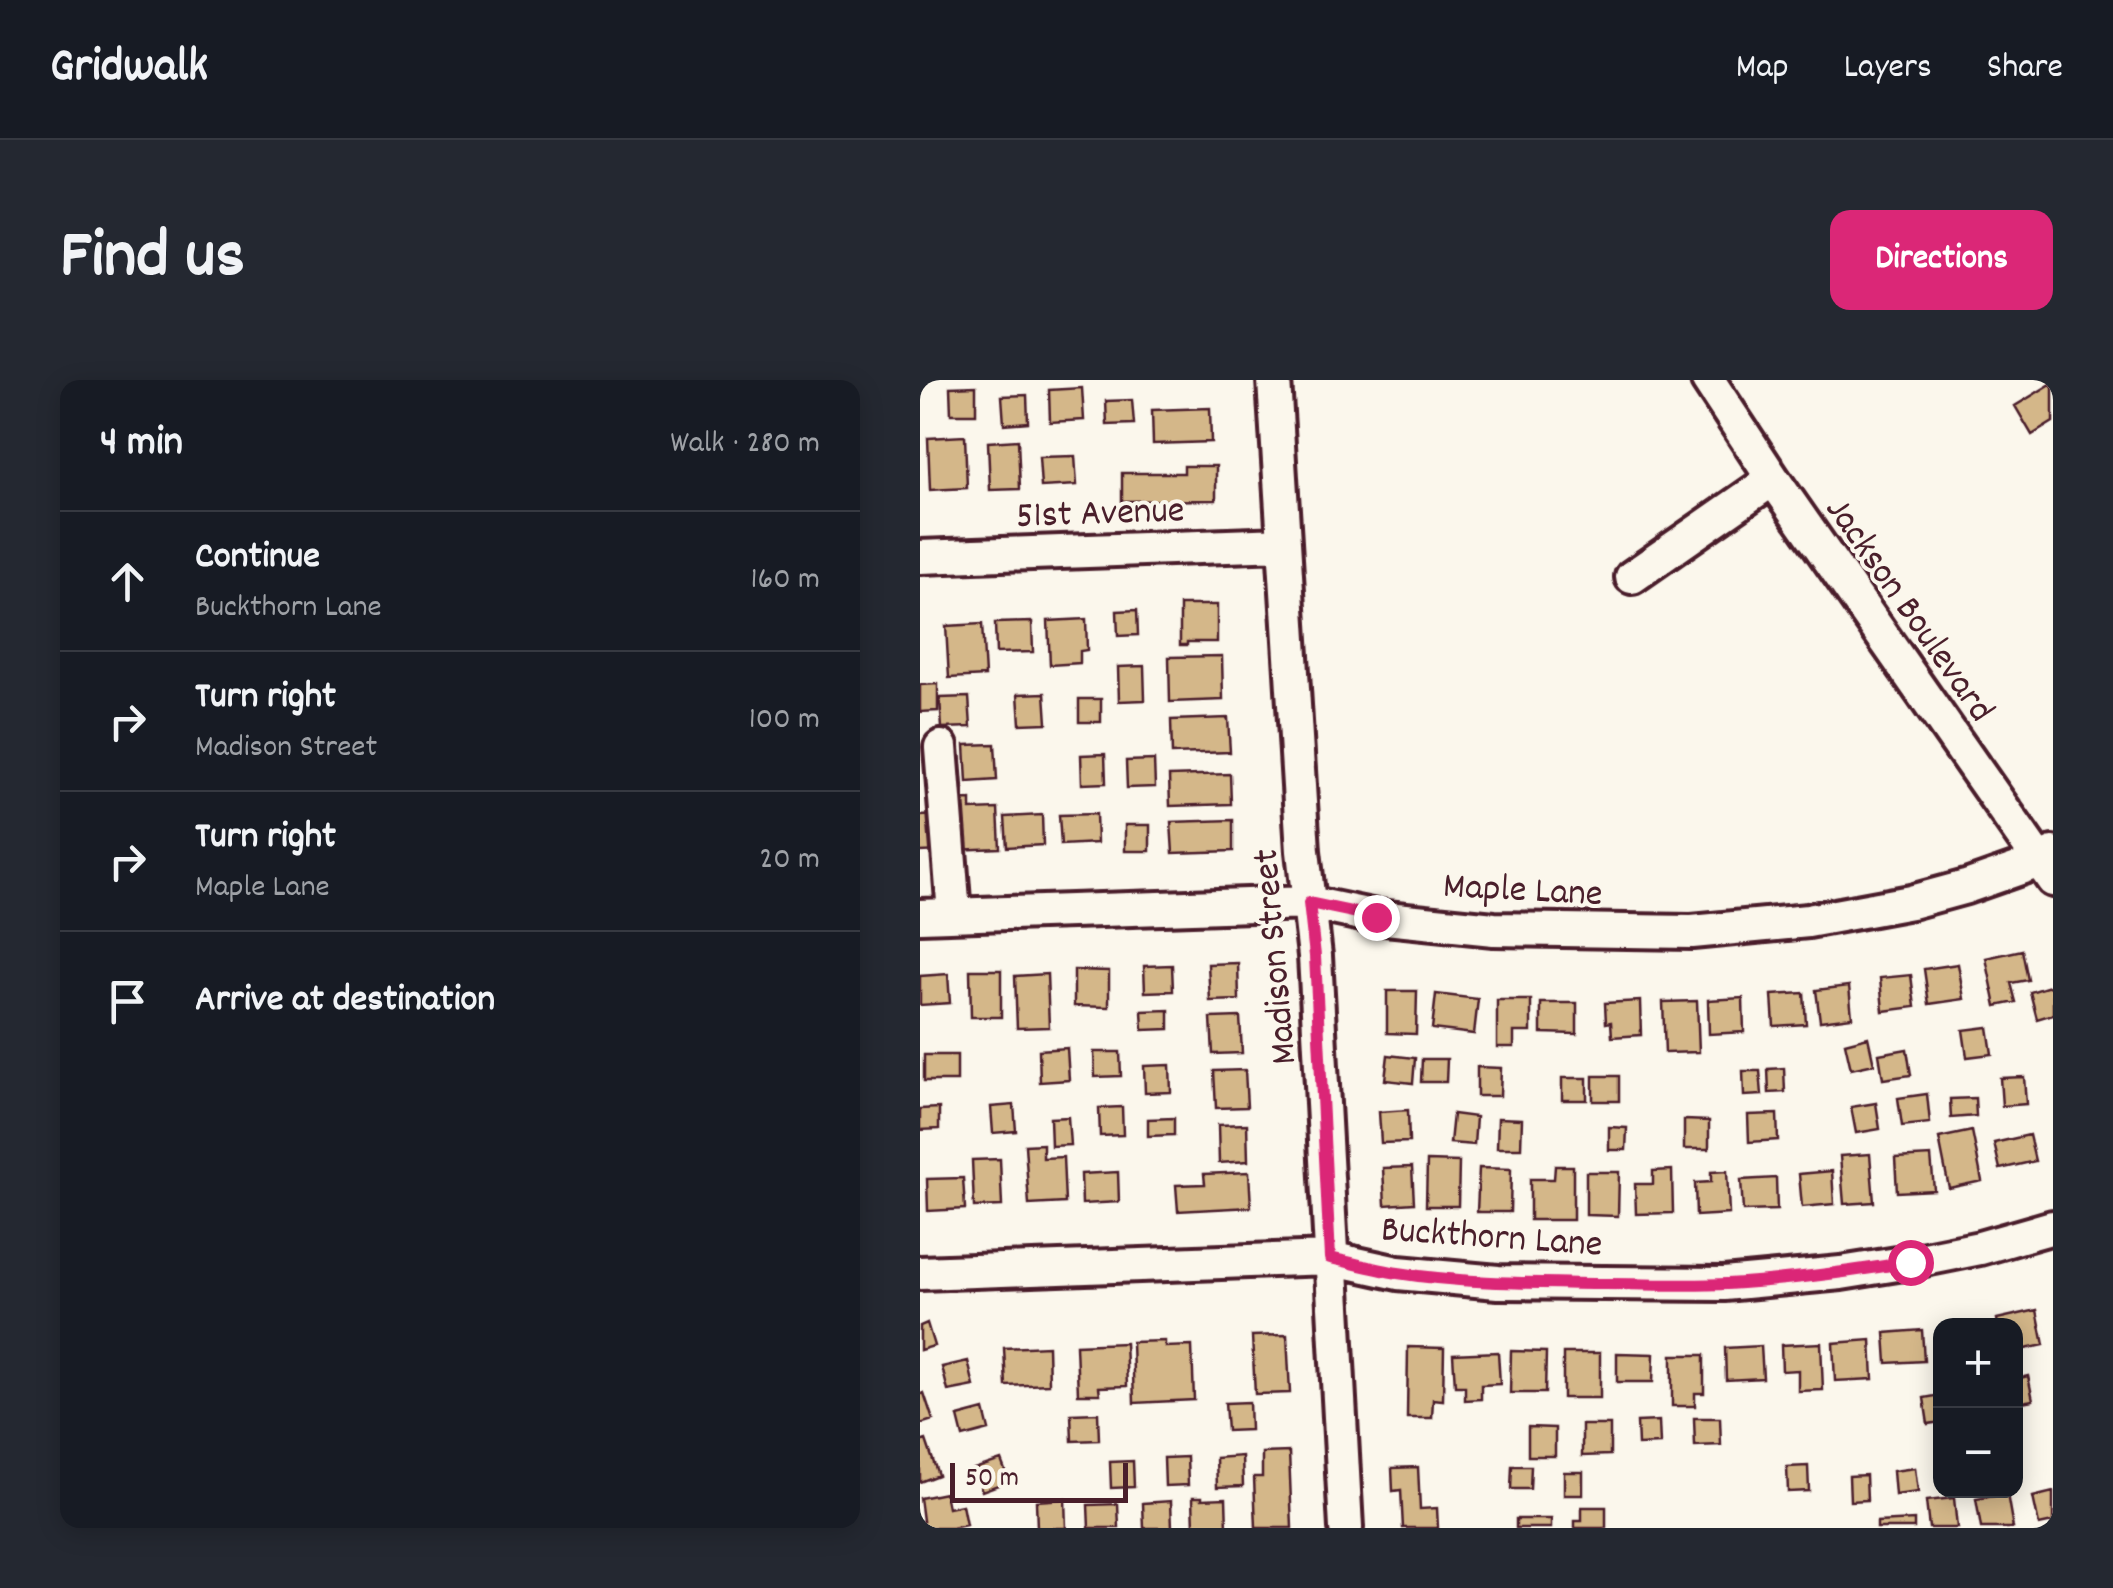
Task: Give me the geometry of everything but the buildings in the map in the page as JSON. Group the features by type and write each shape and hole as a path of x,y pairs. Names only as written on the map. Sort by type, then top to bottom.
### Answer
{"street":[{"name":"Madison Street","path":"1274,380 1303,852 1315,956 1346,1528"},
{"name":"Jackson Boulevard","path":"1708,380 1773,479 2049,865"},
{"path":"1632,577 1773,479"},
{"name":"51st Avenue","path":"920,557 1284,544"},
{"path":"942,747 954,914"},
{"name":"Maple Lane","path":"920,916 1309,903 1376,917 1494,930 1692,932 1808,921 1895,905 2049,865"},
{"name":"Buckthorn Lane","path":"920,1273 1330,1258 1398,1273 1459,1280 1724,1284 1910,1262 1980,1248 2053,1227"}],"route":[{"path":"1376,917 1309,903 1330,1258 1440,1278 1662,1284 1784,1279 1910,1262"}]}
